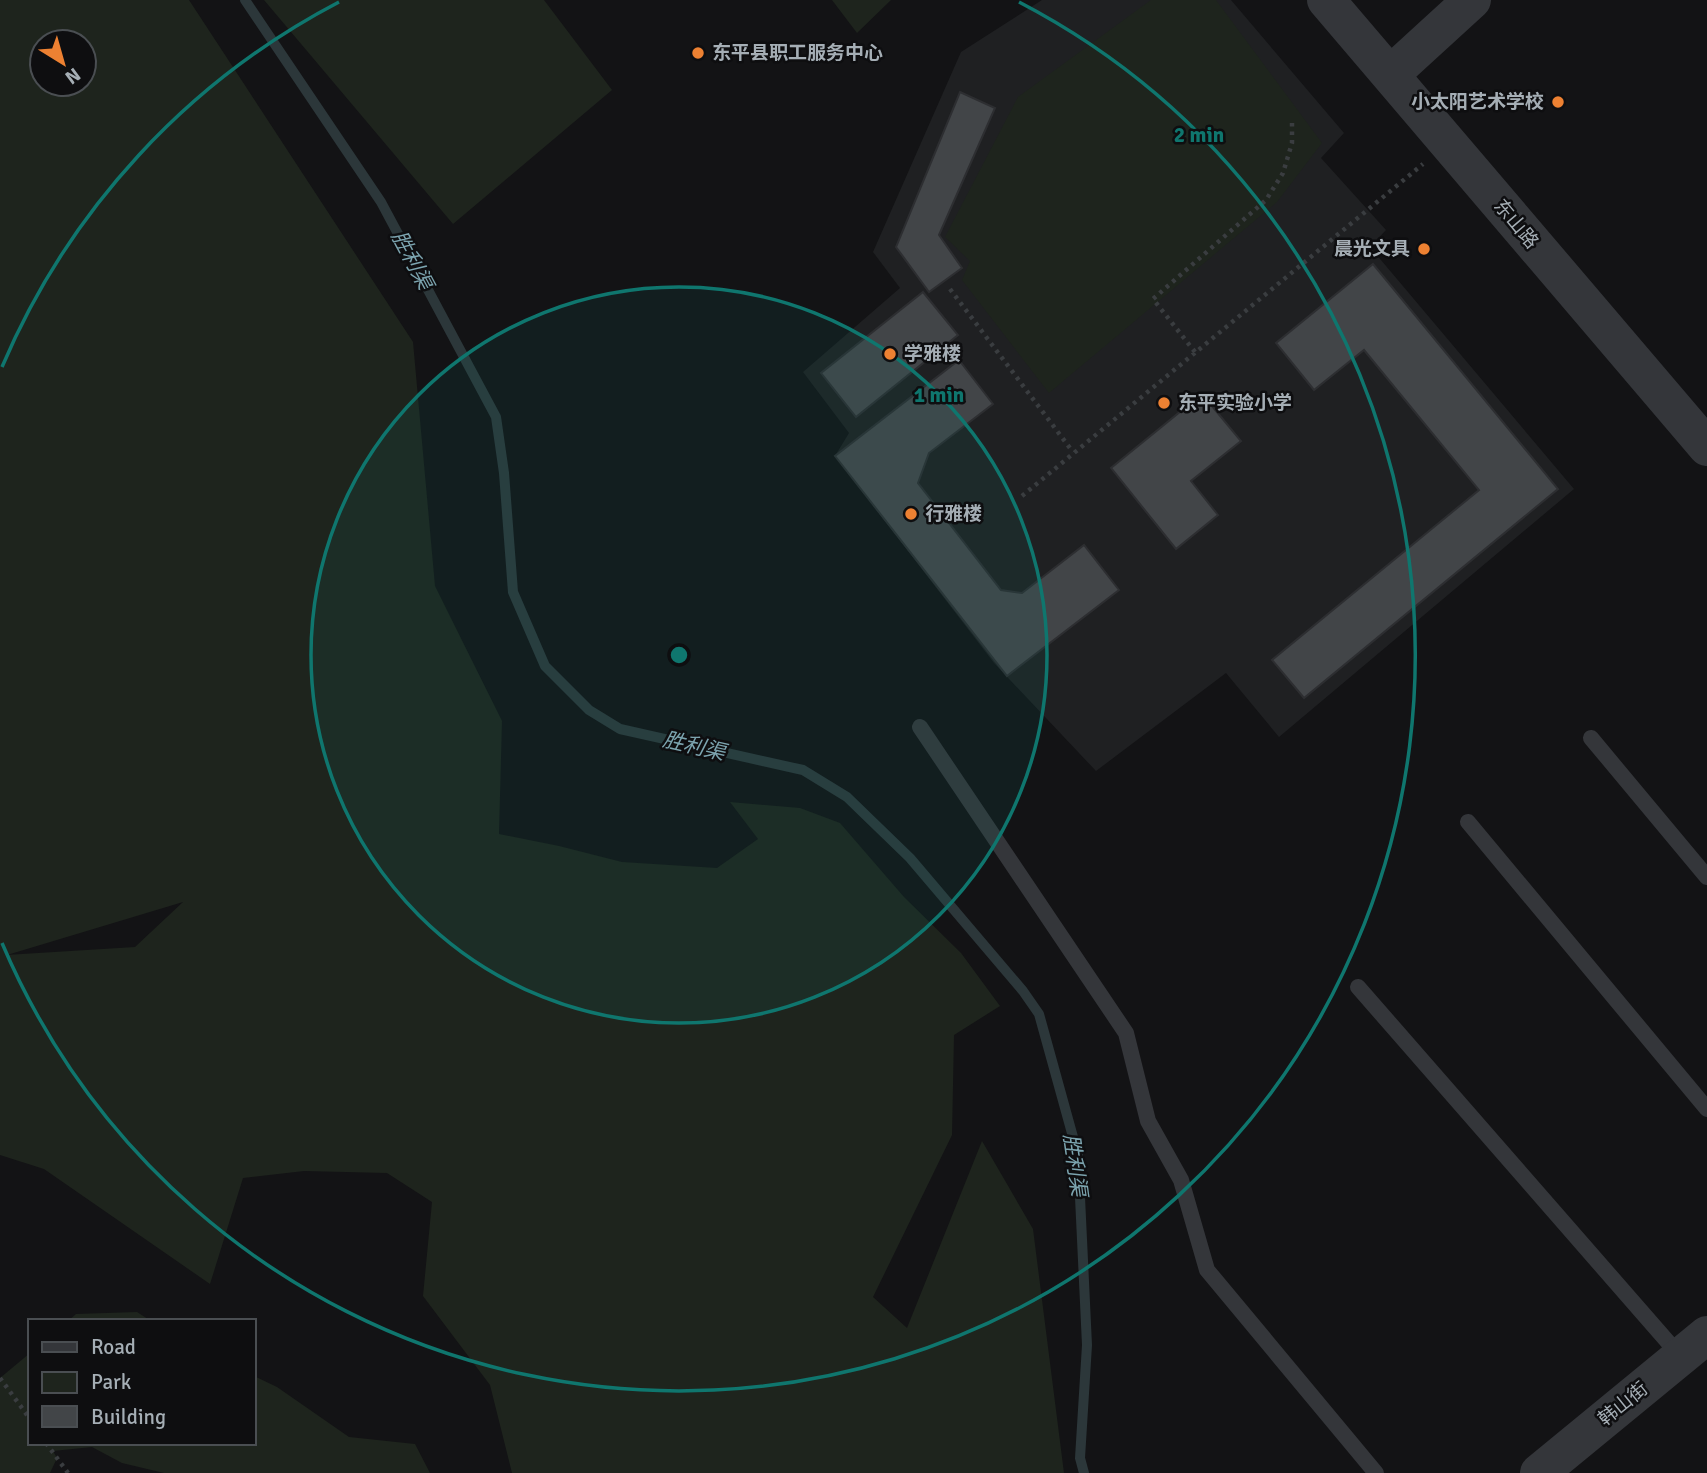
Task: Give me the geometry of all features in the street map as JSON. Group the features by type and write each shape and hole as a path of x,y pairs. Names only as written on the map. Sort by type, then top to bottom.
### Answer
{"street":[{"name":"东山路","path":"1326,0 1707,447"},
{"path":"1390,75 1472,0"},
{"name":"韩山街","path":"1539,1473 1694,1346"}],"lane":[{"path":"920,727 1126,1032 1148,1121 1181,1180 1207,1270 1376,1473"},
{"path":"1591,738 1707,877"},
{"path":"1468,822 1707,1108"},
{"path":"1358,987 1694,1346"}],"path":[{"path":"1195,352 1153,299 1266,200 1283,173 1292,143 1292,118"},
{"path":"1022,496 1448,143"},
{"path":"950,289 1073,452"},
{"path":"0,1378 28,1416"},
{"path":"47,1445 68,1473"}],"shaded area":[{"name":"东平实验小学","path":"1042,0 1231,0 1344,133 1321,158 1386,230 1370,247 1574,489 1279,737 1226,673 1096,771 994,663 835,456 849,433 803,372 900,288 873,252 961,52"}],"green space":[{"path":"0,0 189,0 413,342 435,586 502,721 499,834 622,862 717,868 758,839 730,802 800,808 840,823 904,897 961,953 1000,1006 954,1035 952,1135 873,1297 907,1328 982,1141 1033,1229 1064,1473 512,1473 490,1385 423,1296 432,1202 387,1173 304,1171 243,1178 210,1284 44,1169 0,1155","holes":["183,902 135,947 7,955"]},
{"path":"264,0 544,0 612,90 453,224"},
{"path":"832,0 891,0 857,33"},
{"path":"1151,0 1216,0 1322,143 1277,202 1049,393 962,280 970,261 945,237 1018,97"},
{"path":"137,1312 148,1319 70,1319 76,1314"},
{"path":"28,1355 28,1445 256,1445 256,1377 277,1387 349,1437 415,1444 430,1473 164,1473 122,1463 92,1447 53,1451 57,1458 50,1473 0,1473 0,1378"}],"building":[{"path":"960,92 995,108 939,235 962,268 929,292 896,247"},
{"path":"1373,264 1558,489 1304,698 1272,660 1479,490 1364,350 1314,390 1276,343"},
{"name":"学雅楼","path":"923,292 958,335 856,417 821,373"},
{"name":"行雅楼","path":"959,360 993,404 929,453 918,483 1001,590 1022,593 1084,545 1119,590 1007,676 835,456"},
{"path":"1202,394 1241,441 1191,481 1218,515 1176,549 1111,468"}],"waterway":[{"name":"胜利渠","path":"245,0 381,202 496,417 504,473 513,592 545,666 589,710 620,729 803,770 847,797 910,858 1023,991 1039,1014 1078,1155 1087,1345 1080,1458 1084,1473"}],"place":[{"name":"东平县职工服务中心","path":"698,53"},
{"name":"小太阳艺术学校","path":"1558,102"},
{"name":"晨光文具","path":"1424,249"},
{"name":"学雅楼","path":"890,354"},
{"name":"东平实验小学","path":"1164,403"},
{"name":"行雅楼","path":"911,514"}]}
